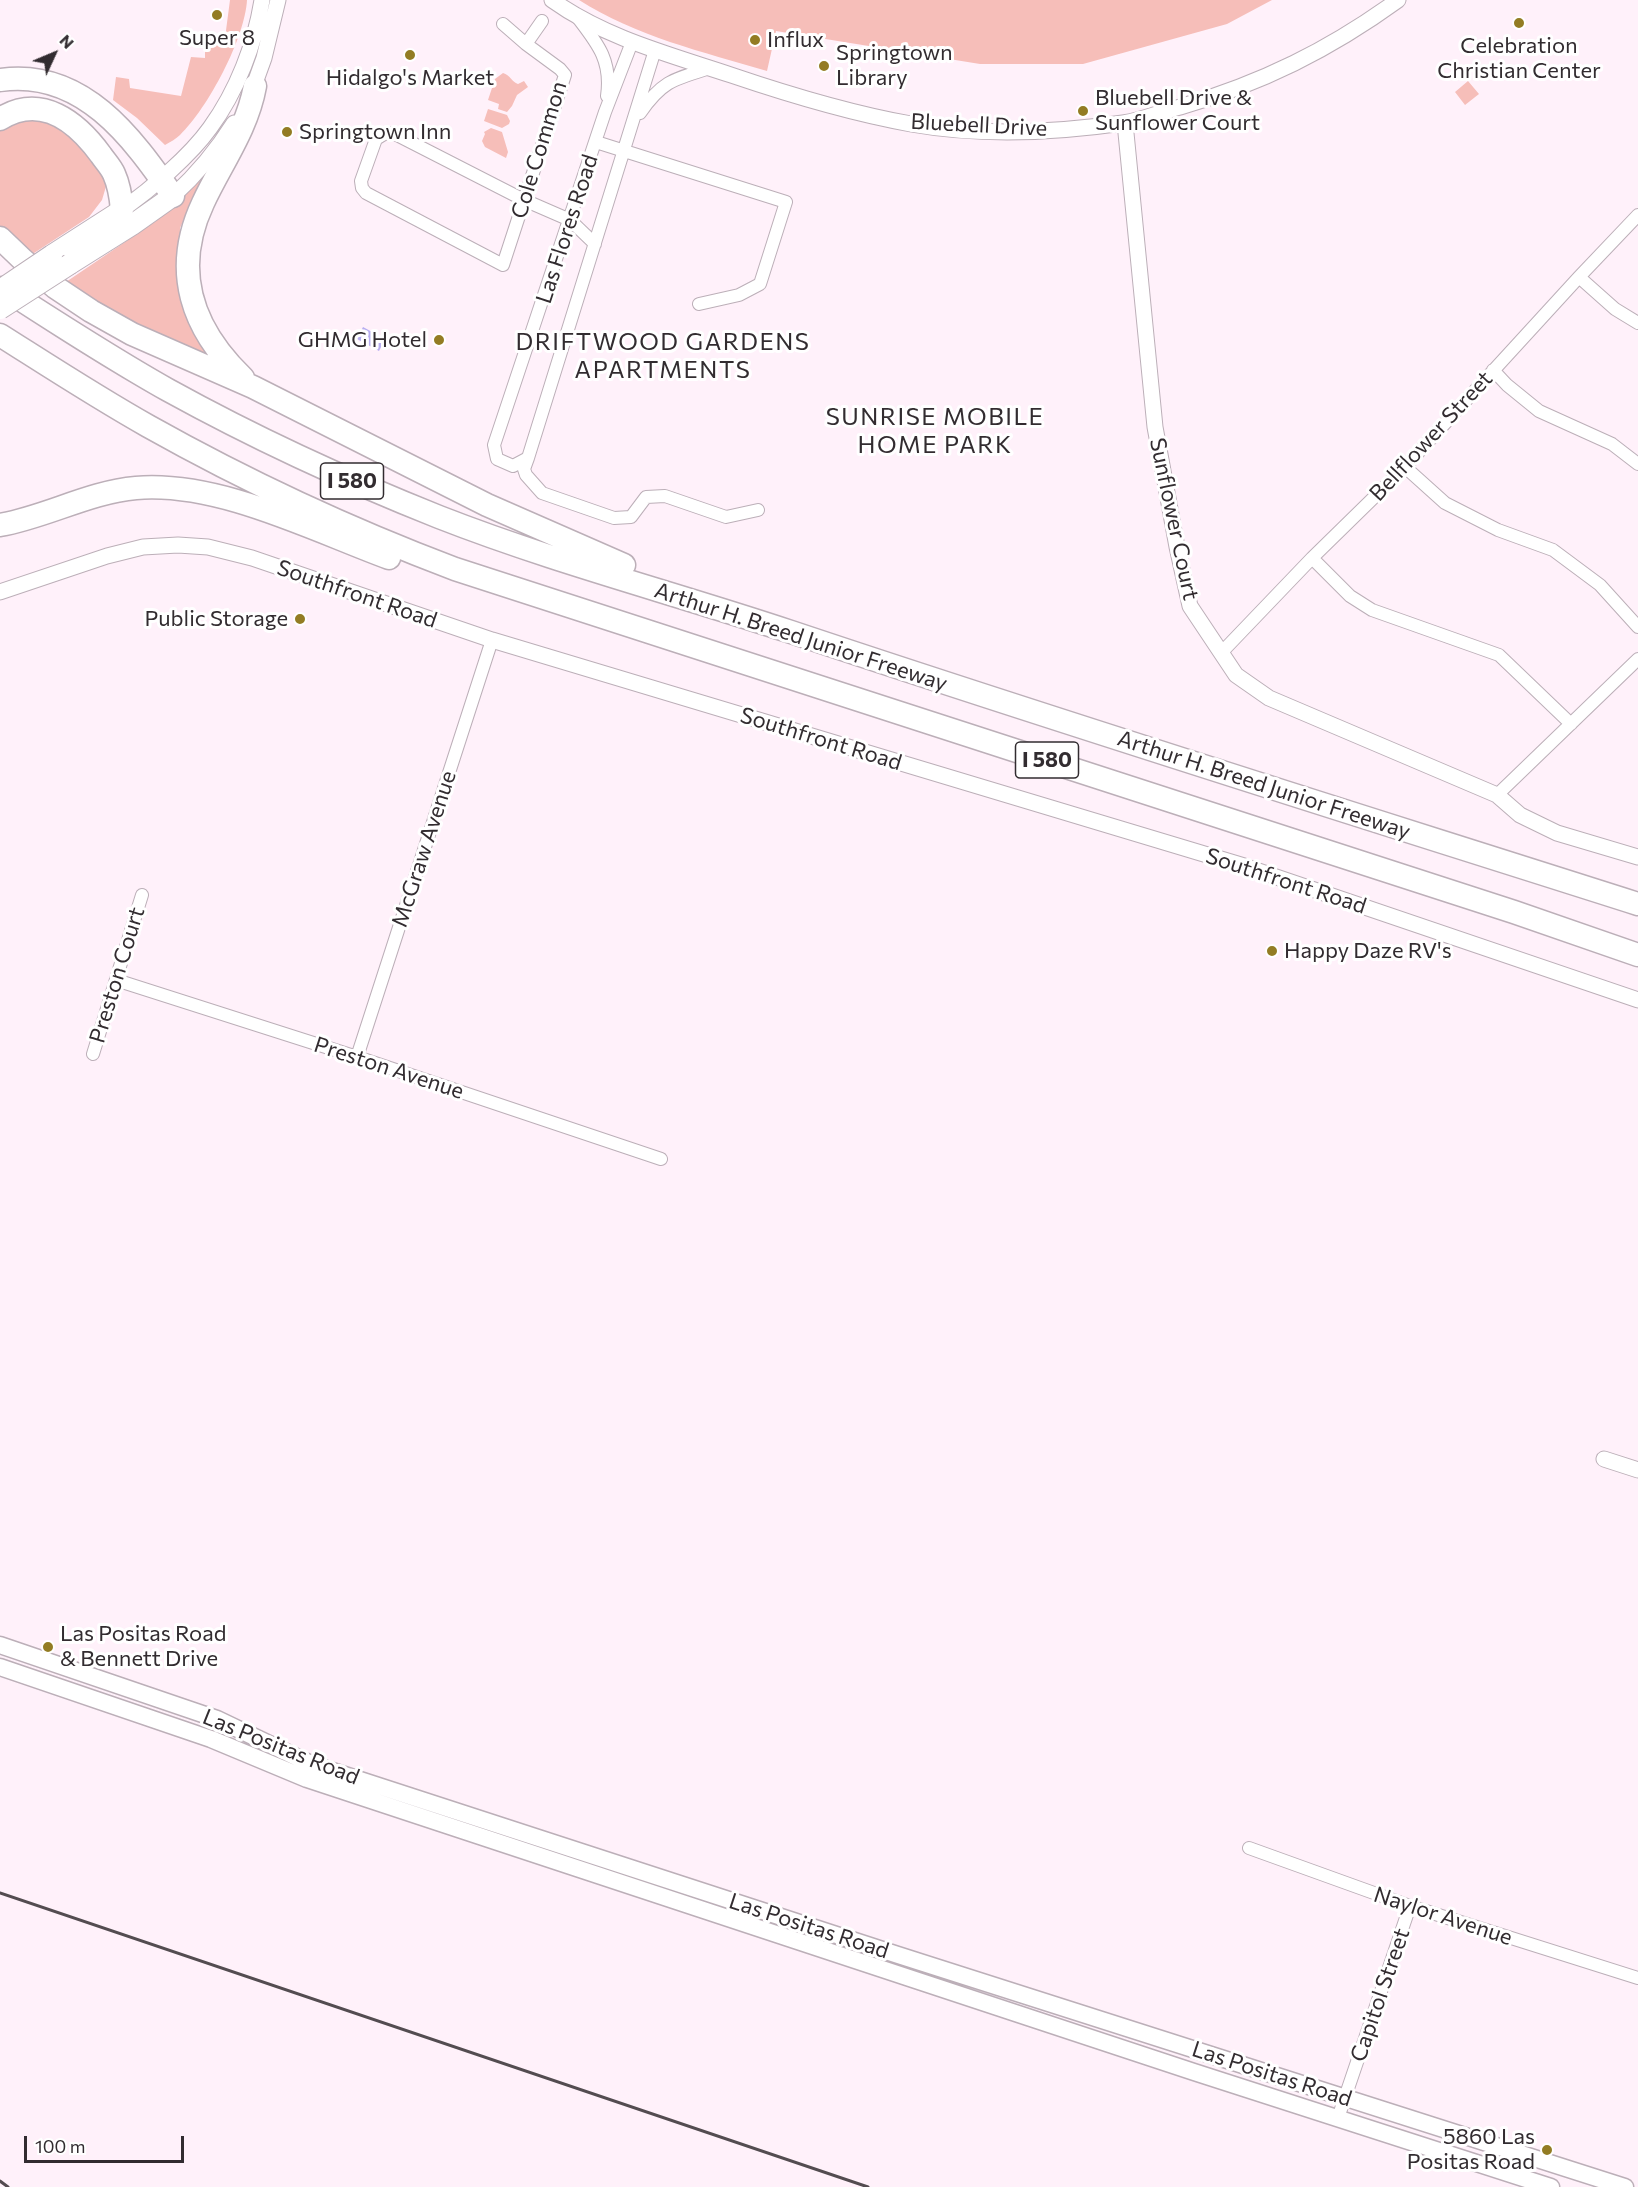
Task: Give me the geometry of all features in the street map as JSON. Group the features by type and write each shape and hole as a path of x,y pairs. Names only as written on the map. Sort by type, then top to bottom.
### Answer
{"highway":[{"path":"0,80 16,77 34,79 84,97 115,122 167,188"},
{"path":"253,387 222,356 198,319 190,290 188,262 192,234 202,205 242,131 255,86"},
{"path":"0,119 8,114 28,110 51,111 72,122 89,139 113,173 120,194 122,210"},
{"path":"0,238 22,260 55,286 91,311 132,334 253,387 487,505 732,612"},
{"name":"Arthur H. Breed Junior Freeway","path":"0,288 84,341 257,437 349,480 442,518 992,699 1638,904"},
{"name":"Arthur H. Breed Junior Freeway","path":"0,335 147,425 241,475 331,517 454,569 1480,901 1638,955"},
{"path":"0,525 14,523 99,496 135,488 196,490 272,513 421,570 454,569"}],"main road":[{"path":"0,288 132,225 167,188"},
{"path":"0,309 122,210"},
{"name":"Las Positas Road","path":"0,1645 217,1719 312,1764 1625,2187"},
{"name":"Las Positas Road","path":"0,1667 212,1739 307,1779 1551,2187"},
{"path":"1462,2158 1468,2147 1518,2163 1534,2158"}],"street":[{"path":"167,188 224,107 243,68 259,19 262,0"},
{"path":"122,210 167,188 191,180 223,140 255,86 273,29 278,0"},
{"name":"Bluebell Drive","path":"552,0 576,15 632,42 827,105 911,124 1018,131 1125,123 1215,96 1273,74 1313,55 1398,0"},
{"name":"Las Flores Road","path":"576,15 600,47 606,62 608,91 605,112"},
{"path":"503,24 526,44 543,21"},
{"name":"Las Flores Road","path":"632,42 605,112 494,445 497,459 513,466 528,458 655,50"},
{"name":"Cole Common","path":"524,200 393,133 384,134 376,139 361,181 366,193 503,265 565,75 526,44"},
{"name":"Las Flores Road","path":"632,124 655,92 663,85 710,68"},
{"name":"Sunflower Court","path":"1125,123 1155,427 1177,547 1190,606 1236,675 1269,698 1497,795 1520,815 1557,833 1638,856"},
{"path":"596,142 786,202 760,284 739,296 699,304"},
{"path":"524,200 570,220 595,244"},
{"name":"Bellflower Street","path":"1221,653 1312,558 1405,467 1638,215"},
{"path":"1579,277 1616,309 1638,323"},
{"path":"1493,370 1507,385 1539,411 1612,444 1638,464"},
{"path":"528,458 524,469 526,475 542,493 614,518 632,517 646,497 665,496 726,517 758,510"},
{"path":"1405,467 1445,503 1498,530 1553,550 1600,585 1638,627"},
{"name":"Southfront Road","path":"0,592 107,556 143,547 201,546 247,557 492,640 1244,866 1638,1000"},
{"path":"1312,558 1350,596 1372,610 1499,655 1571,724"},
{"name":"McGraw Avenue","path":"357,1058 492,640"},
{"path":"1497,795 1638,659"},
{"name":"Preston Court","path":"93,1054 142,895"},
{"name":"Preston Avenue","path":"116,980 661,1159"},
{"path":"1604,1459 1638,1470"},
{"name":"Naylor Avenue","path":"1249,1848 1410,1906 1638,1978"},
{"name":"Capitol Street","path":"1338,2118 1410,1906"}],"shaded area":[{"path":"230,0 247,0 245,16 232,52 202,108 180,135 165,145 137,118 113,100 116,77 129,79 130,88 181,96 191,57 205,58 205,37 225,38"},
{"path":"579,0 1272,0 1227,24 1083,64 980,64 776,31 767,71 694,50 646,33 623,24"},
{"path":"503,73 518,84 524,81 528,87 517,95 507,112 498,109 499,104 488,100 495,79"},
{"path":"1468,81 1479,94 1465,105 1455,92"},
{"path":"488,109 507,115 509,124 502,128 484,121"},
{"path":"40,115 75,135 107,183 102,200 89,217 28,257 0,229 0,123"},
{"path":"491,128 502,132 508,152 506,158 485,147 482,141 484,132"},
{"path":"215,166 194,197 180,228 180,286 240,378 145,332 63,284 156,221"},
{"path":"363,327 385,339 379,351 357,339"}],"railway":[{"path":"0,1893 868,2187"},
{"path":"0,2181 8,2187"}],"place":[{"name":"Super 8","path":"217,15"},
{"name":"Celebration Christian Center","path":"1519,23"},
{"name":"Influx","path":"755,40"},
{"name":"Hidalgo's Market","path":"410,55"},
{"name":"Springtown Library","path":"824,66"},
{"name":"Bluebell Drive & Sunflower Court","path":"1083,111"},
{"name":"Springtown Inn","path":"287,132"},
{"name":"GHMG Hotel","path":"439,340"},
{"name":"Public Storage","path":"300,619"},
{"name":"Happy Daze RV's","path":"1272,951"},
{"name":"Las Positas Road & Bennett Drive","path":"48,1647"},
{"name":"5860 Las Positas Road","path":"1547,2150"}],"district":[{"name":"DRIFTWOOD GARDENS APARTMENTS","path":"663,356"},
{"name":"SUNRISE MOBILE HOME PARK","path":"935,431"}]}
